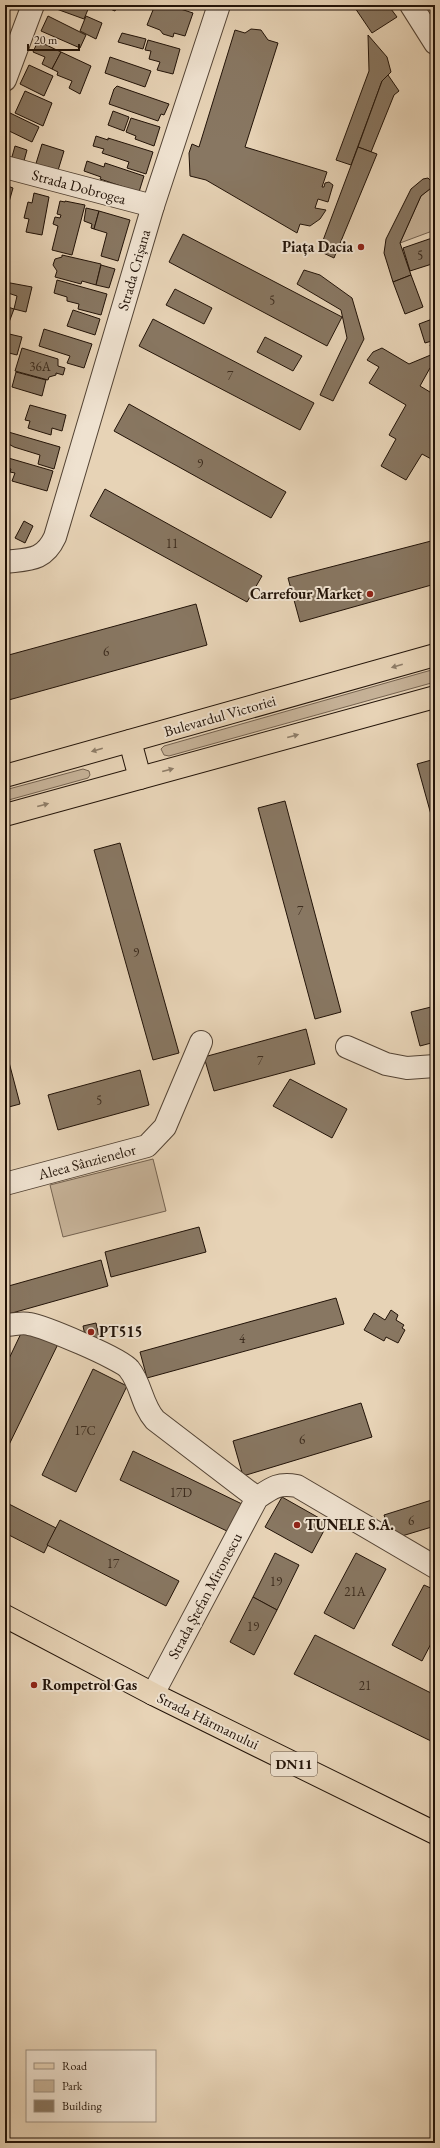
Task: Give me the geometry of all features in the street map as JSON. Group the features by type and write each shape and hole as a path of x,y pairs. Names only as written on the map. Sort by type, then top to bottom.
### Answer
{"main road":[{"name":"Bulevardul Victoriei","path":"5,776 435,655"},
{"path":"5,815 435,696"},
{"path":"130,741 140,778"},
{"name":"Strada Hărmanului","path":"5,1616 153,1694 435,1834"}],"street":[{"path":"5,80 33,5"},
{"name":"Strada Crișana","path":"5,562 40,556 50,548 55,537 153,206 219,5"},
{"path":"411,5 435,43"},
{"name":"Strada Dobrogea","path":"5,167 153,206"},
{"name":"Aleea Sânzienelor","path":"5,1184 148,1146 165,1127 201,1042"},
{"path":"347,1047 386,1064 407,1068 435,1066"},
{"path":"5,1325 29,1324 69,1337 128,1367 135,1378 144,1405 155,1420 257,1498"},
{"name":"Strada Ștefan Mironescu","path":"153,1694 257,1498 274,1486 284,1484 298,1486 435,1567"}],"green space":[{"path":"435,185 435,230 400,243 421,196"},
{"path":"435,669 435,682 169,756 164,755 161,749 164,746"},
{"path":"83,769 89,771 90,775 88,778 5,801 5,790"},
{"path":"153,1159 166,1211 63,1237 50,1185"}],"building":[{"path":"52,5 83,5 89,7 84,19 51,7"},
{"path":"101,5 118,5 115,11"},
{"path":"155,5 168,5 193,13 185,36 174,33 173,37 163,34 160,30 147,25"},
{"path":"353,5 388,5 397,17 372,33"},
{"path":"48,16 86,35 80,48 41,31"},
{"path":"86,16 102,23 96,39 80,31"},
{"path":"251,29 261,30 268,40 278,43 245,147 327,172 322,187 324,187 325,183 329,182 333,185 328,202 318,199 315,208 326,210 320,219 310,226 300,224 297,233 206,180 190,176 189,153 192,144 199,147 235,30 245,33"},
{"path":"122,33 146,39 143,49 118,42"},
{"path":"368,35 387,57 391,72 382,81 351,165 336,160 369,71"},
{"path":"148,40 180,49 173,74 157,70 160,62 149,59 151,51 145,50"},
{"path":"38,41 61,52 52,69 42,64 45,57 33,52"},
{"path":"61,52 91,66 80,94 69,88 72,81 57,75 58,72 52,69"},
{"path":"110,57 151,71 145,87 105,73"},
{"path":"29,65 53,76 44,96 20,84"},
{"path":"388,75 399,91 394,95 371,152 358,147 382,81"},
{"path":"117,86 169,104 164,115 161,114 158,121 109,104 114,89"},
{"path":"25,91 52,103 43,126 15,113"},
{"path":"113,111 129,117 124,131 108,125"},
{"path":"8,112 39,127 32,142 5,129 5,117"},
{"path":"131,118 160,127 154,146 135,139 136,136 126,132"},
{"path":"96,136 108,140 108,138 153,152 146,174 127,168 129,162 102,153 104,149 93,146"},
{"path":"42,144 64,151 56,177 34,170"},
{"path":"15,146 27,150 22,168 10,164"},
{"path":"358,147 377,154 334,258 319,251"},
{"path":"87,161 104,167 105,163 144,176 139,192 100,179 101,177 84,171"},
{"path":"428,178 435,185 421,196 400,243 411,275 393,282 384,253 386,239 411,189 423,179"},
{"path":"5,185 13,188 7,209 5,208"},
{"path":"34,193 49,197 42,235 26,232 29,219 24,218 28,202 32,203"},
{"path":"60,201 85,205 72,255 52,250 58,226 53,224 55,217 60,218 61,215 57,214"},
{"path":"86,208 99,211 94,229 91,228 92,224 84,221"},
{"path":"99,211 130,220 118,261 101,256 107,233 94,229"},
{"path":"183,234 342,317 327,346 169,262"},
{"path":"435,237 435,263 410,271 403,248"},
{"path":"62,255 101,264 96,285 82,281 81,284 55,277 57,271 53,265 55,259 62,257"},
{"path":"101,265 115,269 109,288 96,285"},
{"path":"304,270 320,275 352,298 364,339 333,401 320,395 347,338 341,310 297,284"},
{"path":"411,275 423,307 405,314 393,282"},
{"path":"57,280 107,294 101,315 78,309 79,304 67,301 67,297 54,293"},
{"path":"5,282 32,287 26,312 14,309 17,296 5,292"},
{"path":"175,289 212,308 204,324 166,305"},
{"path":"5,306 14,309 8,325 5,324"},
{"path":"73,310 100,319 95,335 67,326"},
{"path":"435,318 435,340 425,343 419,324"},
{"path":"153,319 314,403 300,430 139,346"},
{"path":"44,329 92,344 84,368 67,363 70,356 39,346"},
{"path":"5,333 22,337 17,355 5,352"},
{"path":"265,337 302,356 293,371 257,352"},
{"path":"435,342 435,371 430,368 420,386 435,395 435,457 433,460 422,454 406,480 381,466 396,439 389,435 406,405 369,383 379,367 367,360 373,352 382,348 409,364 433,354 430,345"},
{"path":"22,348 58,359 58,366 65,368 63,375 56,373 56,375 49,377 48,380 15,371"},
{"path":"16,372 46,380 42,396 12,387"},
{"path":"129,404 286,492 271,518 114,431"},
{"path":"30,405 66,415 62,431 52,428 51,435 28,428 30,421 25,420"},
{"path":"5,431 60,447 54,469 38,464 40,455 14,447 5,442"},
{"path":"5,457 53,471 47,491 12,481 15,473 10,472 11,469 5,467"},
{"path":"105,489 262,576 247,602 90,516"},
{"path":"24,521 33,526 25,543 15,538"},
{"path":"435,540 435,584 300,622 288,578"},
{"path":"196,604 207,645 5,701 5,656"},
{"path":"435,759 435,829 417,764"},
{"path":"285,801 341,1012 315,1019 258,808"},
{"path":"120,843 179,1053 153,1060 94,850"},
{"path":"435,1006 435,1042 420,1046 411,1012"},
{"path":"306,1029 315,1064 214,1091 204,1057"},
{"path":"5,1047 20,1104 5,1108"},
{"path":"140,1070 149,1105 58,1130 48,1095"},
{"path":"290,1079 347,1109 332,1138 273,1106"},
{"path":"199,1227 206,1252 111,1277 105,1252"},
{"path":"101,1260 108,1286 5,1315 5,1287"},
{"path":"336,1298 344,1324 147,1378 140,1352"},
{"path":"391,1310 398,1315 396,1320 404,1325 402,1328 405,1330 398,1343 386,1337 384,1341 364,1330 374,1313 385,1320"},
{"name":"PT515","path":"96,1323 99,1337 86,1340 83,1326"},
{"path":"25,1325 59,1342 5,1453 5,1367"},
{"path":"93,1369 127,1386 76,1492 42,1475"},
{"path":"361,1403 372,1437 243,1476 233,1441"},
{"path":"133,1451 242,1504 229,1532 120,1480"},
{"name":"TUNELE S.A.","path":"282,1497 328,1523 312,1553 265,1527"},
{"path":"435,1499 435,1526 392,1539 384,1515"},
{"path":"5,1502 56,1528 44,1553 5,1533"},
{"path":"60,1520 179,1581 166,1606 47,1545"},
{"path":"275,1553 299,1565 277,1610 253,1597"},
{"path":"356,1553 386,1569 354,1629 324,1613"},
{"path":"424,1585 435,1590 435,1636 422,1661 392,1645"},
{"path":"253,1597 277,1610 254,1655 230,1642"},
{"path":"315,1635 435,1695 435,1743 294,1674"}],"place":[{"name":"Piața Dacia","path":"361,247"},
{"name":"Carrefour Market","path":"370,594"},
{"name":"PT515","path":"91,1332"},
{"name":"TUNELE S.A.","path":"297,1525"},
{"name":"Rompetrol Gas","path":"34,1685"}]}
